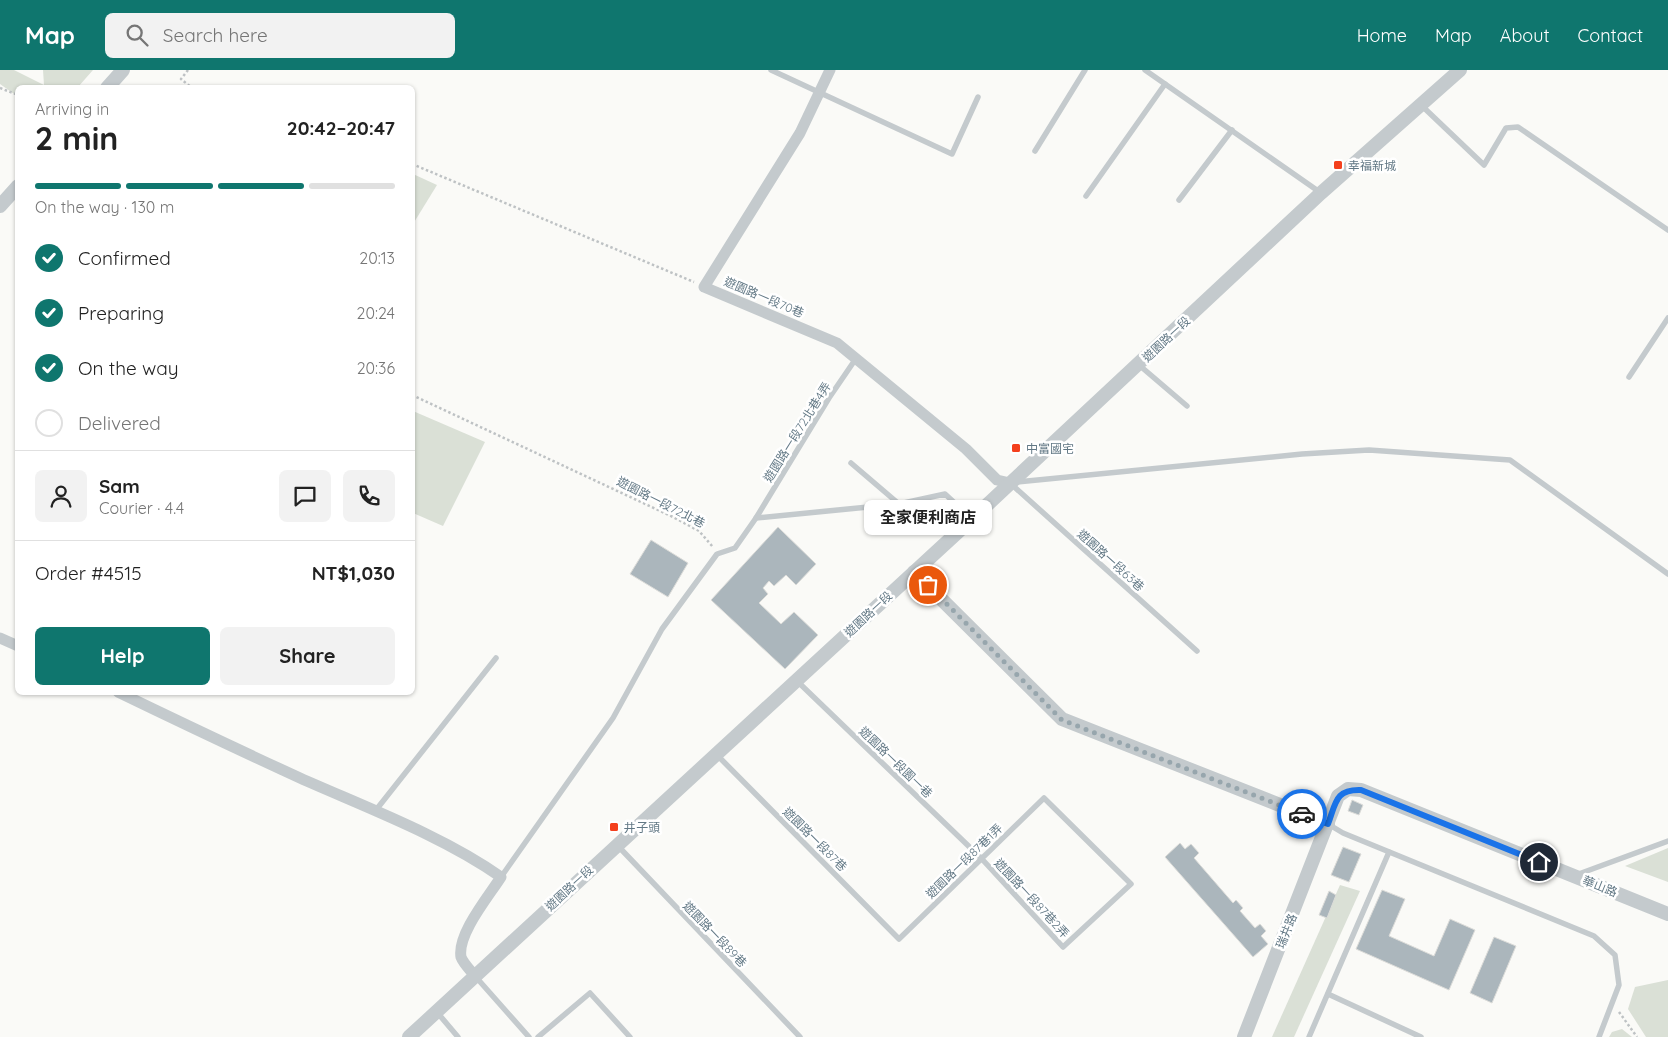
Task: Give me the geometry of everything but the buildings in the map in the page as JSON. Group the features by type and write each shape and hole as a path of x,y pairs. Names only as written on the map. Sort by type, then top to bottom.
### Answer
{"street":[{"path":"110,85 123,70"},
{"name":"遊園路一段70巷","path":"830,70 800,134 704,287 837,343 857,357 966,450 997,480 1010,483"},
{"name":"遊園路一段","path":"409,1037 616,844 1139,365 1321,193 1460,70"},
{"path":"0,206 15,189"},
{"path":"914,572 1062,720 1328,824"},
{"path":"0,638 15,645"},
{"path":"124,695 300,778 376,810 484,864 501,877 466,932 462,943 461,958 475,976"},
{"name":"華山路","path":"1328,824 1338,796 1348,789 1361,790 1668,914"},
{"name":"瑞井路","path":"1244,1037 1328,824"}],"lane":[{"path":"771,70 952,154 978,97"},
{"path":"1035,152 1085,70"},
{"path":"1145,70 1321,193"},
{"path":"1086,196 1164,84"},
{"path":"1421,104 1484,165 1506,128 1518,127 1668,230"},
{"path":"1179,200 1232,130"},
{"path":"1629,377 1668,318"},
{"name":"遊園路一段72北巷4弄","path":"756,518 829,398 857,357"},
{"path":"1139,365 1187,406"},
{"path":"1010,483 1292,455 1369,450 1442,453 1510,460 1668,574"},
{"path":"851,463 899,504"},
{"name":"遊園路一段63巷","path":"1010,483 1197,651"},
{"path":"501,877 613,718 662,629 717,554 735,548 756,518 899,504 945,494 972,519"},
{"path":"376,810 496,658"},
{"name":"遊園路一段園一巷","path":"796,680 982,858"},
{"name":"遊園路一段87巷","path":"716,754 899,939"},
{"name":"遊園路一段87巷2弄","path":"982,858 1063,947 1131,884 1044,798"},
{"name":"遊園路一段87巷1弄","path":"899,939 1044,798"},
{"path":"1328,824 1343,833 1594,936 1615,955 1618,985 1599,1037"},
{"path":"1574,876 1668,841"},
{"name":"遊園路一段89巷","path":"616,844 800,1037"},
{"path":"1309,1037 1389,852"},
{"path":"475,976 529,1037"},
{"path":"538,1037 590,993 630,1037"},
{"path":"1328,994 1421,1037"},
{"path":"436,1011 458,1037"}],"path":[{"path":"188,70 181,79 188,85"},
{"path":"0,88 15,94"},
{"path":"415,165 704,287"},
{"name":"遊園路一段72北巷","path":"415,396 691,526 706,536 717,554"},
{"path":"1612,1002 1637,1037"}],"shaded area":[{"path":"0,70 14,70 44,85 15,85 15,95 0,84"},
{"path":"43,70 93,70 80,85 44,85"},
{"path":"415,175 437,185 415,221"},
{"path":"415,412 485,442 443,526 415,514"},
{"path":"1668,848 1668,882 1625,866"},
{"path":"1340,885 1360,891 1294,1037 1272,1037"},
{"path":"1668,980 1668,1037 1646,1037 1628,1009 1635,987"},
{"path":"1622,1029 1632,1037 1609,1037 1612,1032"}],"way so far":[{"path":"928,585 1062,720 1302,814"}],"place":[{"name":"幸福新城","path":"1338,165"},
{"name":"中富國宅","path":"1016,448"},
{"name":"全家便利商店","path":"928,585"},
{"name":"井子頭","path":"614,827"}],"route":[{"path":"1302,814 1328,824 1338,796 1348,789 1361,790 1539,862"}]}
